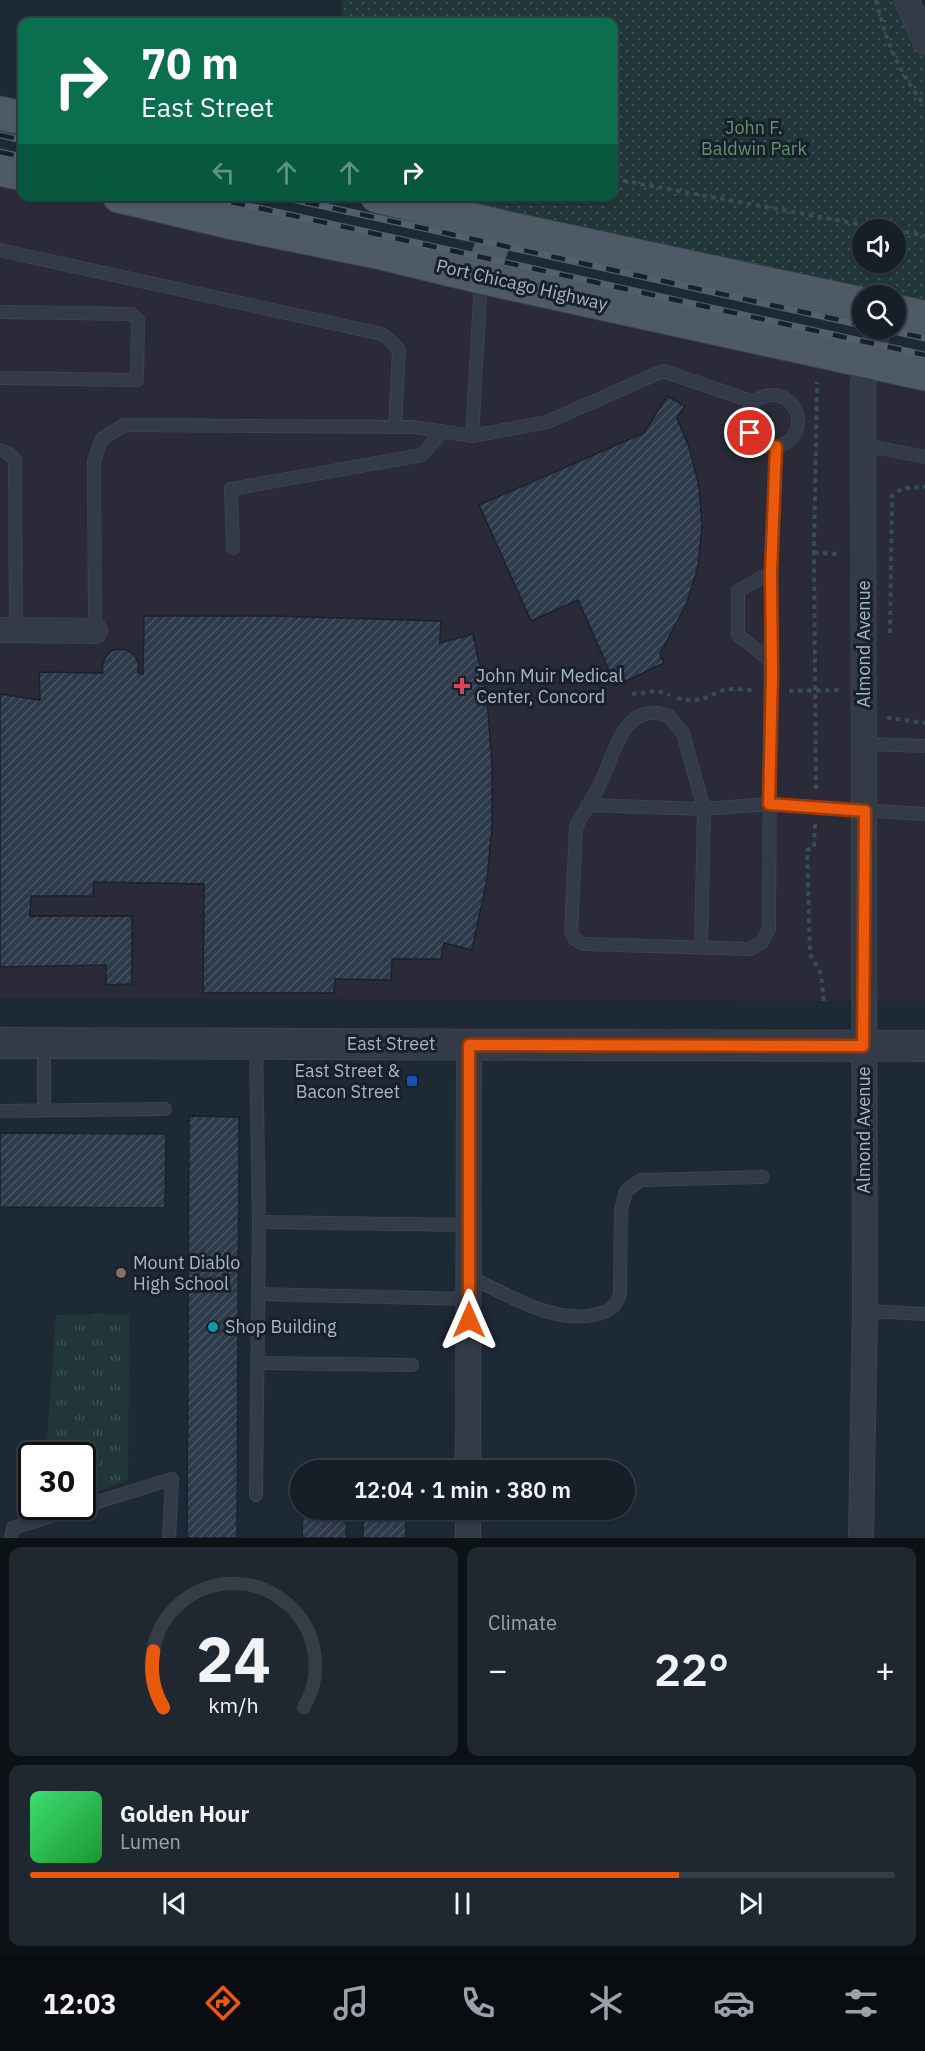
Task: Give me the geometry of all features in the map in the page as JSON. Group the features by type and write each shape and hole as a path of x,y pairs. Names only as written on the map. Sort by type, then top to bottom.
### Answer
{"main road":[{"path":"0,113 18,117"},
{"path":"0,169 18,173"},
{"name":"Port Chicago Highway","path":"140,201 925,374"},
{"path":"397,201 499,226 852,302"},
{"path":"481,277 499,226"},
{"path":"906,313 925,318"}],"street":[{"path":"907,0 925,42"},
{"name":"Almond Avenue","path":"861,1538 865,1311 863,383 875,339"},
{"path":"8,630 95,632"},
{"name":"East Street","path":"0,1043 925,1046"},
{"path":"468,1460 469,1045"},
{"path":"468,1520 468,1538"}],"lane":[{"path":"0,250 382,334 399,350 395,427"},
{"path":"472,436 481,277"},
{"path":"0,312 132,314 138,320 137,380 0,378"},
{"path":"95,632 94,461 102,439 124,425 395,427 472,436 547,422 663,371 754,402"},
{"path":"779,396 794,406 797,414 796,430 786,443 776,447 762,444 750,433 747,425 747,417 754,402 762,397 779,396"},
{"path":"233,548 231,489 422,455 443,431"},
{"path":"863,445 925,457"},
{"path":"701,947 704,809 683,733 669,716 651,712 635,719 621,735 599,787 576,827 571,932 575,939 583,944 750,949 761,943 769,929 771,572 776,447"},
{"path":"0,450 8,453 15,460 8,630"},
{"path":"771,572 738,591 738,634 772,662"},
{"path":"865,744 925,746"},
{"path":"587,805 704,809 769,804 925,814"},
{"path":"44,1043 44,1110"},
{"path":"256,1044 259,1222 256,1495"},
{"path":"0,1111 165,1109"},
{"path":"258,1294 469,1288 551,1314 569,1317 608,1312 616,1305 620,1293 621,1210 626,1191 641,1180 763,1177"},
{"path":"259,1222 470,1225"},
{"path":"865,1311 925,1314"},
{"path":"258,1363 412,1365"},
{"path":"11,1538 13,1528 172,1479 169,1538"}],"path":[{"path":"876,0 891,52 907,81 925,106"},
{"path":"618,180 852,223"},
{"path":"906,232 925,236"},
{"path":"817,382 814,553 816,807 814,847 807,850 810,954 821,974 824,1003"},
{"path":"890,633 892,496 903,488 925,487"},
{"path":"890,709 890,718 925,723"}],"shaded area":[{"name":"John Muir Medical Center, Concord","path":"0,169 18,173 18,201 137,201 925,374 925,1001 0,998"}],"green space":[{"name":"John F. Baldwin Park","path":"342,0 907,0 925,42 925,318 906,304 906,285 852,285 852,294 397,201 618,201 618,18 341,18"},
{"path":"129,1314 128,1480 96,1492 96,1442 47,1442 56,1315"}],"building":[{"path":"667,396 685,406 677,418 689,447 699,486 702,526 698,567 686,605 660,654 664,663 616,686 578,600 531,621 479,505 644,433"},
{"path":"144,616 275,616 441,621 440,643 473,634 487,699 492,762 492,828 487,880 472,950 444,943 441,959 392,959 391,980 335,979 334,993 203,993 204,884 94,882 93,896 31,896 30,916 132,916 132,984 106,985 106,965 0,967 0,694 40,700 39,672 103,673 105,658 111,651 117,649 127,650 135,656 139,665 138,673 143,674"},
{"name":"Shop Building","path":"189,1116 239,1117 237,1538 187,1538"},
{"path":"0,1133 166,1134 165,1208 0,1207"},
{"path":"303,1520 347,1520 346,1538 302,1538"},
{"path":"363,1520 406,1520 406,1538 363,1538"}],"railway":[{"path":"0,135 18,139"},
{"path":"0,152 18,156"},
{"path":"227,201 925,355"},
{"path":"301,201 852,323"},
{"path":"906,334 925,338"}],"place":[{"name":"John Muir Medical Center, Concord","path":"462,686"},
{"name":"East Street & Bacon Street","path":"412,1081"},
{"name":"Mount Diablo High School","path":"121,1273"},
{"name":"Shop Building","path":"213,1327"}],"route":[{"path":"469,1320 469,1045 863,1046 865,811 769,804 772,676 771,572 776,447 762,444 750,433"}]}
